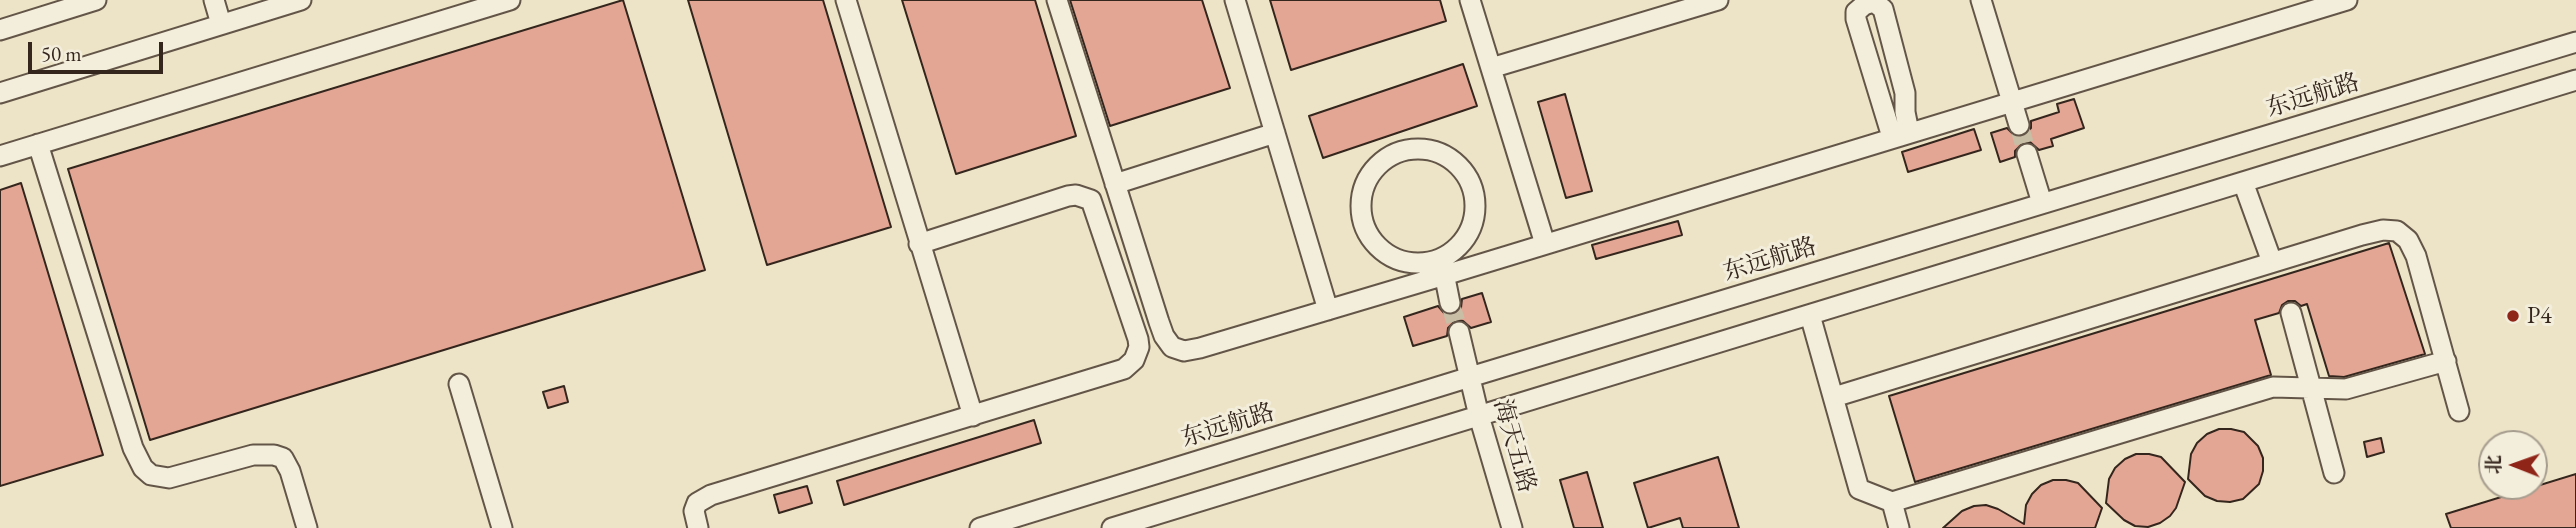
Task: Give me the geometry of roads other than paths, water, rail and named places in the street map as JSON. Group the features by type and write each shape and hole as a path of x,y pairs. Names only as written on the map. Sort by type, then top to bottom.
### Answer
{"street":[{"path":"0,30 96,0"},
{"path":"214,0 221,24"},
{"path":"0,93 301,0"},
{"path":"0,156 510,0"},
{"path":"846,0 973,415"},
{"path":"1057,0 1164,336 1172,347 1184,351 1328,310 1443,267 1545,244 2347,0"},
{"path":"1235,0 1328,310"},
{"path":"1470,0 1545,244"},
{"path":"1491,68 1662,8 1718,0"},
{"path":"1981,0 2019,125"},
{"path":"1874,2 1883,9 1905,93 1901,135 1856,19 1856,12 1864,5 1874,2"},
{"name":"东远航路","path":"980,528 2576,42"},
{"path":"1112,528 2576,80"},
{"path":"1115,184 1275,134"},
{"path":"38,144 133,448 143,468 151,475 169,478 253,455 283,458 290,471 307,528"},
{"path":"1443,267 1392,257 1373,241 1362,218 1362,193 1370,174 1384,159 1402,150 1422,148 1442,153 1460,166 1472,184 1476,206 1471,228 1443,267 1450,303"},
{"path":"2027,153 2042,203"},
{"path":"2243,182 2272,262"},
{"path":"698,528 694,511 697,503 711,495 1124,369 1130,366 1137,355 1138,339 1093,205 1091,200 1084,196 1068,196 919,244"},
{"path":"1833,397 2362,234 2383,230 2397,231 2408,240 2416,256 2459,411"},
{"path":"2291,313 2334,472"},
{"path":"1810,315 1859,489 1892,502 2273,387 2346,389 2446,361"},
{"name":"海天五路","path":"1459,332 1479,416 1512,528"},
{"path":"459,384 502,528"},
{"path":"1892,502 1899,528"}],"tunnel":[{"path":"2019,125 2027,154"},
{"path":"1450,303 1459,332"}],"place":[{"name":"P4","path":"2513,316"}]}
